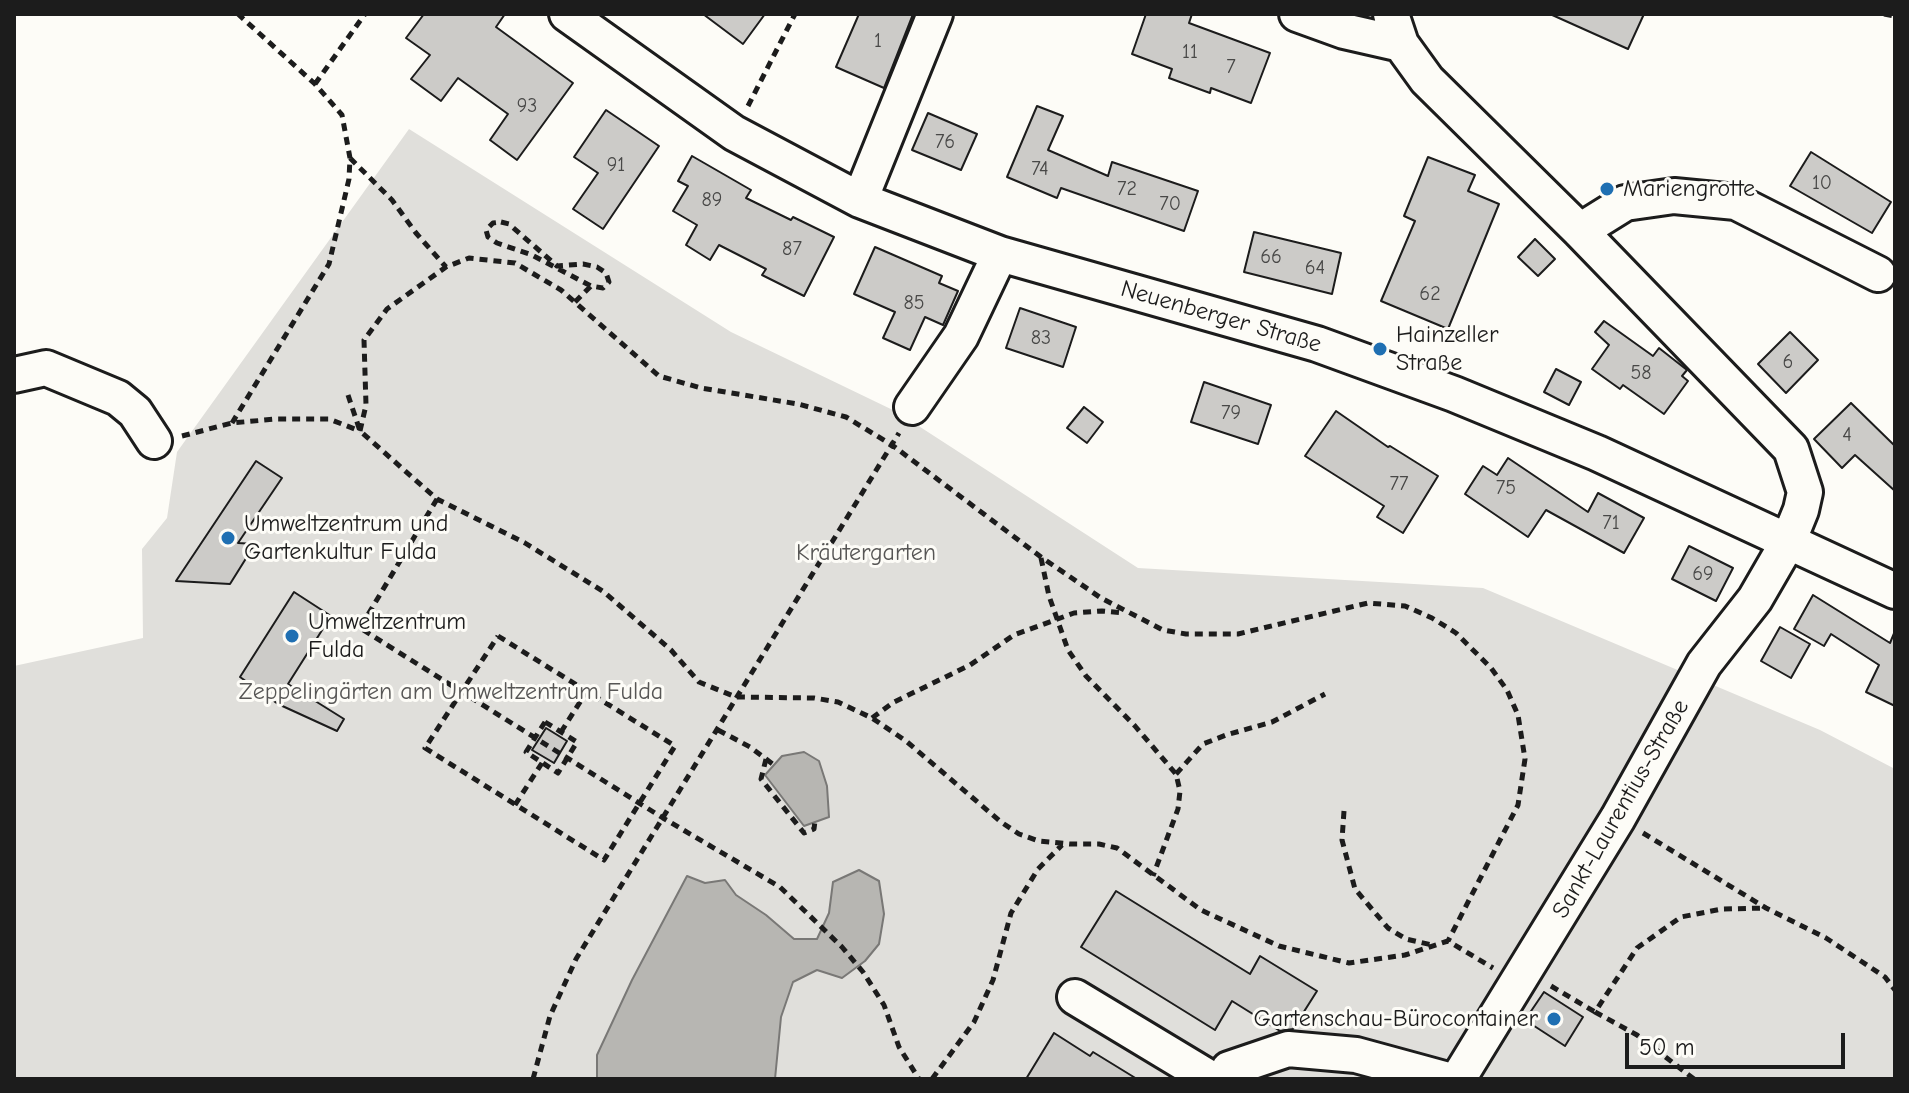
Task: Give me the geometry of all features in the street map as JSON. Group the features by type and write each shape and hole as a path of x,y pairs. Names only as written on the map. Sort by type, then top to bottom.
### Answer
{"street":[{"name":"Neuenberger Straße","path":"567,14 734,133 860,200 1000,254 1317,344 1374,364 1583,447 1895,591"},
{"path":"860,200 935,14"},
{"path":"1297,14 1344,31 1396,29 1427,80 1580,231 1791,449 1805,492 1788,542"},
{"path":"1580,231 1625,203 1674,196 1736,202 1878,274"},
{"path":"912,407 961,336 1000,254"},
{"path":"14,375 46,368 118,398 135,412 154,441"},
{"name":"Sankt-Laurentius-Straße","path":"1458,1079 1510,970 1618,818 1704,664 1755,599 1788,542"},
{"path":"1075,997 1211,1079"},
{"path":"1224,1079 1229,1069 1288,1049 1356,1055 1444,1079"}],"path":[{"path":"232,423 329,264 349,179 350,158 342,115 315,84 238,14"},
{"path":"315,84 365,14"},
{"path":"734,133 795,14"},
{"path":"1884,14 1895,16"},
{"path":"350,158 392,200 446,267"},
{"path":"493,223 509,224 557,266 583,264 606,273 609,282 603,288 591,286 532,255 497,243 488,237 486,230 493,223"},
{"path":"360,431 366,405 364,340 387,309 446,267 469,258 515,263 575,302 659,376 701,388 798,404 846,417 892,445 1101,598 1163,630 1186,634 1238,634 1368,603 1405,606 1432,618 1456,633 1491,668 1507,690 1518,715 1525,759 1518,805 1448,941"},
{"path":"575,302 591,286"},
{"path":"348,395 360,431"},
{"path":"533,1079 550,1016 576,959 892,445 912,407"},
{"path":"154,441 232,423 329,419 360,431 437,499 525,543 604,592 671,650 699,682 736,697 814,698 838,702 872,718 906,741 1019,834 1039,841 1117,848 1201,910 1279,946 1349,963 1405,955 1448,941 1637,1035 1694,1079"},
{"path":"437,499 360,628 663,818 780,887 842,947 884,1005 899,1047 919,1079"},
{"path":"1041,557 1055,620 1068,650 1086,676 1176,774 1180,791 1178,809 1153,876"},
{"path":"872,718 894,702 970,665 1014,635 1074,613 1102,611 1130,614"},
{"path":"498,636 675,746 604,860 425,748 462,692 498,636"},
{"path":"561,732 587,691"},
{"path":"1176,774 1203,744 1272,722 1325,694"},
{"path":"545,722 577,742 558,773 526,752 535,738 545,722"},
{"path":"718,730 750,747 774,765"},
{"path":"766,759 761,779 804,833 814,829 815,821"},
{"path":"515,805 542,763"},
{"path":"1344,811 1342,840 1355,889 1388,928 1406,939 1433,945"},
{"path":"1618,818 1766,908 1826,938 1885,977 1895,990"},
{"path":"932,1079 974,1022 993,980 1011,913 1038,869 1063,844"},
{"path":"1595,1012 1637,948 1681,917 1722,909 1766,908"}],"green space":[{"path":"409,129 731,332 897,412 1138,568 1483,588 1820,730 1895,769 1895,1079 14,1079 14,666 143,638 142,549 167,518 177,452"}],"shaded area":[{"path":"804,752 819,761 827,786 829,817 804,826 765,775 782,756"},
{"path":"859,870 879,881 884,914 879,944 865,961 842,978 817,970 793,982 781,1017 775,1079 597,1079 597,1055 632,980 687,876 705,883 725,880 736,895 794,939 817,939 829,913 833,882"}],"building":[{"path":"424,14 505,14 496,27 573,83 517,160 490,140 508,114 458,78 441,101 411,79 430,55 406,38"},
{"path":"703,14 765,14 743,44"},
{"path":"859,14 913,14 884,88 836,67"},
{"path":"1146,14 1192,14 1189,23 1270,53 1251,103 1211,88 1210,93 1169,78 1172,69 1132,54"},
{"path":"1550,14 1644,14 1628,49"},
{"path":"1037,106 1063,116 1048,150 1108,176 1112,162 1198,191 1184,231 1061,188 1057,198 1007,177"},
{"path":"606,110 659,146 603,229 573,209 598,173 574,157"},
{"path":"928,113 977,134 961,170 912,150"},
{"path":"1811,152 1891,202 1872,233 1790,186"},
{"path":"692,156 751,190 746,198 834,237 804,296 762,275 766,269 719,245 710,260 686,245 697,225 673,211 688,186 678,181"},
{"path":"1428,157 1475,175 1468,191 1499,204 1448,329 1381,301 1415,221 1404,216"},
{"path":"1254,232 1341,253 1332,294 1244,272"},
{"path":"1535,239 1555,259 1538,276 1518,257"},
{"path":"875,247 942,276 939,283 958,291 943,325 925,317 910,350 883,338 895,312 854,294"},
{"path":"1020,308 1076,327 1063,367 1006,348"},
{"path":"1604,321 1653,356 1659,348 1687,370 1682,376 1688,381 1664,414 1623,385 1620,389 1592,369 1609,345 1595,332"},
{"path":"1790,332 1818,360 1786,393 1758,364"},
{"path":"1556,369 1581,382 1569,405 1544,392"},
{"path":"1204,382 1271,405 1258,444 1191,422"},
{"path":"1851,403 1895,446 1895,491 1855,455 1842,468 1814,439"},
{"path":"1084,407 1103,422 1087,443 1067,428"},
{"path":"1336,411 1388,447 1438,476 1403,533 1377,517 1384,506 1305,456"},
{"path":"1508,458 1588,512 1598,493 1644,518 1624,553 1546,510 1528,537 1465,494 1483,466 1497,475"},
{"name":"Umweltzentrum und Gartenkultur Fulda","path":"256,461 282,478 238,543 255,544 230,584 176,581"},
{"path":"1689,546 1733,568 1716,601 1672,579"},
{"path":"294,592 331,616 288,684 344,719 337,731 278,704 240,677"},
{"path":"1813,595 1890,643 1895,631 1895,706 1866,692 1879,665 1831,634 1824,646 1794,629"},
{"path":"1780,627 1810,644 1791,678 1761,661"},
{"path":"546,728 567,741 554,763 532,750"},
{"path":"1116,891 1250,974 1260,956 1317,991 1293,1029 1280,1031 1232,1001 1215,1030 1081,947"},
{"name":"Gartenschau-Bürocontainer","path":"1544,992 1583,1017 1565,1046 1525,1020"},
{"path":"1054,1033 1090,1056 1093,1052 1137,1079 1026,1079"}],"place":[{"name":"Mariengrotte","path":"1607,189"},
{"name":"Hainzeller Straße","path":"1380,349"},
{"name":"Umweltzentrum und Gartenkultur Fulda","path":"228,538"},
{"name":"Umweltzentrum Fulda","path":"292,636"},
{"name":"Gartenschau-Bürocontainer","path":"1554,1019"}],"park label":[{"name":"Kräutergarten","path":"866,553"},
{"name":"Zeppelingärten am Umweltzentrum Fulda","path":"451,692"}]}
